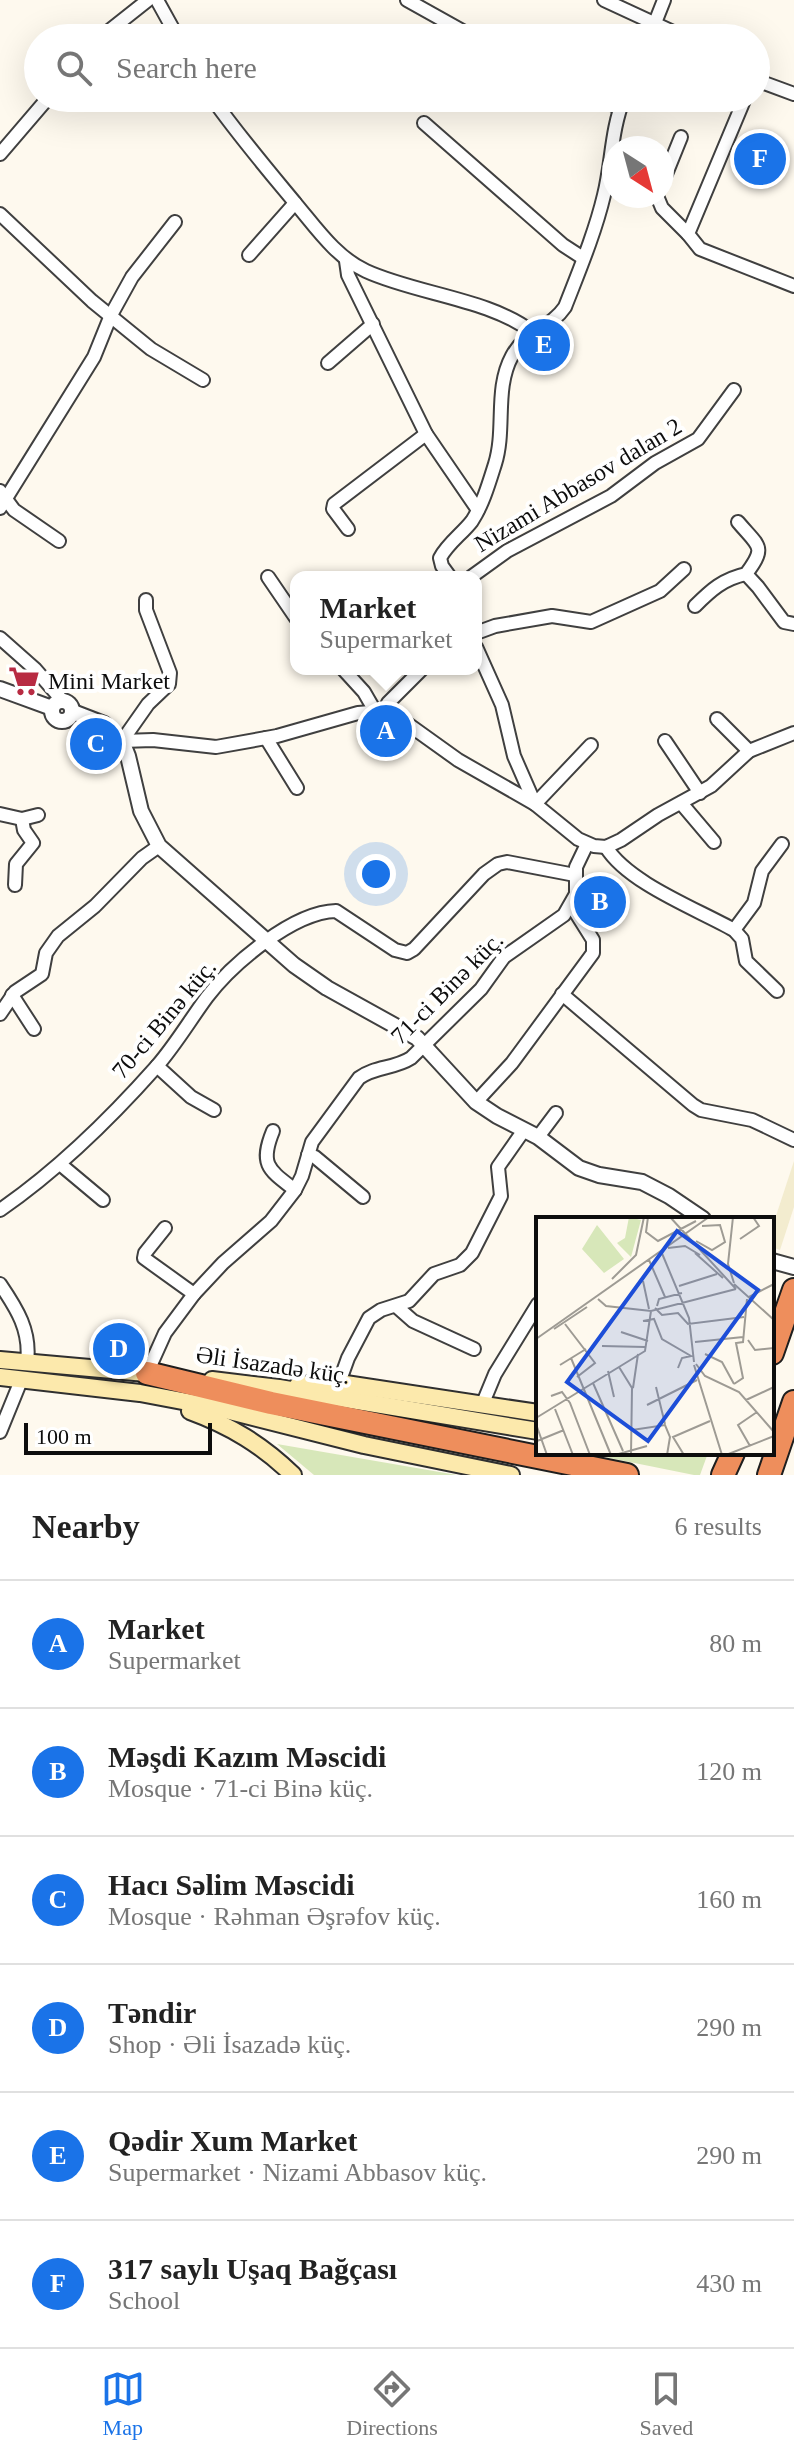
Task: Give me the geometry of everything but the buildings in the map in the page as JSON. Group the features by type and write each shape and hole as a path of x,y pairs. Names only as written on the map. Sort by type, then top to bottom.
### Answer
{"highway":[{"path":"774,1347 794,1289"},
{"path":"143,1383 271,1403 627,1475"},
{"path":"769,1475 794,1402"},
{"path":"783,1475 794,1447"},
{"path":"723,1475 734,1455"},
{"path":"730,1475 735,1455"}],"main road":[{"path":"774,1320 794,1289"},
{"name":"Əli İsazadə küç.","path":"0,1360 25,1370 143,1383 279,1388 536,1431"},
{"name":"Əli İsazadə küç.","path":"0,1377 25,1370"},
{"path":"143,1383 228,1426 272,1454 293,1475"},
{"path":"143,1383 214,1407 364,1445 511,1475"},
{"path":"279,1388 339,1383 536,1413"}],"street":[{"path":"118,24 148,0"},
{"path":"157,0 170,24"},
{"path":"407,0 450,24"},
{"path":"604,0 655,24 664,0"},
{"path":"770,85 794,94"},
{"path":"0,154 36,112"},
{"path":"222,112 346,261 402,285 501,314 532,332"},
{"path":"446,571 440,558 478,510 500,445 506,373 514,354 523,339 560,315 565,307 604,196 620,112"},
{"path":"688,234 739,112"},
{"path":"424,123 563,245 583,258"},
{"path":"674,154 681,137"},
{"path":"249,255 295,203"},
{"path":"662,208 700,249 794,286"},
{"path":"0,214 74,287 151,349 203,380"},
{"path":"59,541 2,500 94,357 111,315 132,277 175,222"},
{"path":"346,261 348,275 426,434 478,510"},
{"path":"328,363 373,324"},
{"name":"Nizami Abbasov dalan 2","path":"479,571 507,551 611,496 655,463 698,439 734,390"},
{"path":"348,529 333,509 334,504 426,434"},
{"path":"695,606 717,584 746,574 760,556 759,548 738,522"},
{"path":"482,631 552,616 591,622 660,591 684,569"},
{"path":"746,574 784,622 794,624"},
{"path":"268,577 290,609"},
{"path":"122,741 139,715 170,680 146,610 146,600"},
{"path":"0,638 35,669 57,704 53,717 60,722 69,719 73,712 104,724 122,741 141,811 159,846 266,942 327,988 405,1031 425,1046 476,1102 538,1137 579,1168 599,1175 642,1182 700,1217"},
{"path":"482,660 502,705 514,756 535,804"},
{"path":"348,675 380,711"},
{"path":"380,711 416,675"},
{"path":"0,689 57,704"},
{"path":"122,741 153,740 216,747 266,738 348,715 380,711 398,717 458,760 535,804 587,844 606,847 623,866 654,887 734,930 742,939 746,961 777,991"},
{"path":"717,719 749,751"},
{"path":"606,847 700,793 749,751 794,733"},
{"path":"266,738 297,788"},
{"path":"665,741 700,793"},
{"path":"535,804 591,745"},
{"path":"681,803 714,842"},
{"path":"0,814 22,819 38,815"},
{"path":"15,885 16,864 33,843 24,830 22,819"},
{"path":"476,1102 512,1063 593,953 595,946 571,905 576,894 575,875 579,858 587,844"},
{"path":"734,930 754,903 762,871 782,844"},
{"path":"0,1014 12,995 42,974 46,953 64,929 95,906 142,858 159,846"},
{"name":"70-ci Binə küç.","path":"0,1210 60,1164 157,1066 219,983 266,942 305,918 336,911 395,950 407,953 484,874 498,864 507,862 575,875"},
{"name":"71-ci Binə küç.","path":"143,1383 165,1333 194,1294 223,1263 271,1221 295,1190 312,1142 359,1078 369,1071 403,1064 481,989 504,957 564,915 571,905"},
{"path":"562,994 693,1105 701,1110 752,1120 794,1140"},
{"path":"12,995 34,1029"},
{"path":"157,1066 191,1097 214,1110"},
{"path":"538,1137 556,1113"},
{"path":"339,1383 369,1318 414,1297 434,1274 460,1265 472,1253 501,1196 498,1167 524,1130"},
{"path":"273,1131 267,1146 267,1164 272,1172 295,1190"},
{"path":"308,1155 315,1157 363,1197"},
{"path":"60,1164 103,1200"},
{"path":"165,1228 144,1258 194,1294"},
{"path":"774,1262 794,1267"},
{"path":"0,1284 25,1327 28,1346 25,1370 0,1432"},
{"path":"396,1306 413,1321 474,1349"},
{"path":"483,1403 495,1374 536,1307"}],"shaded area":[{"path":"794,1161 794,1207 780,1250 774,1248 774,1222"}],"green space":[{"path":"277,1444 457,1475 314,1475"},
{"path":"595,1455 707,1455 700,1475"}],"place":[{"name":"317 saylı Uşaq Bağçası","path":"760,159"},
{"name":"Qədir Xum Market","path":"544,345"},
{"name":"Mini Market","path":"24,681"},
{"name":"Market","path":"386,731"},
{"name":"Hacı Səlim Məscidi","path":"96,744"},
{"name":"Məşdi Kazım Məscidi","path":"600,902"},
{"name":"Təndir","path":"119,1349"}]}
